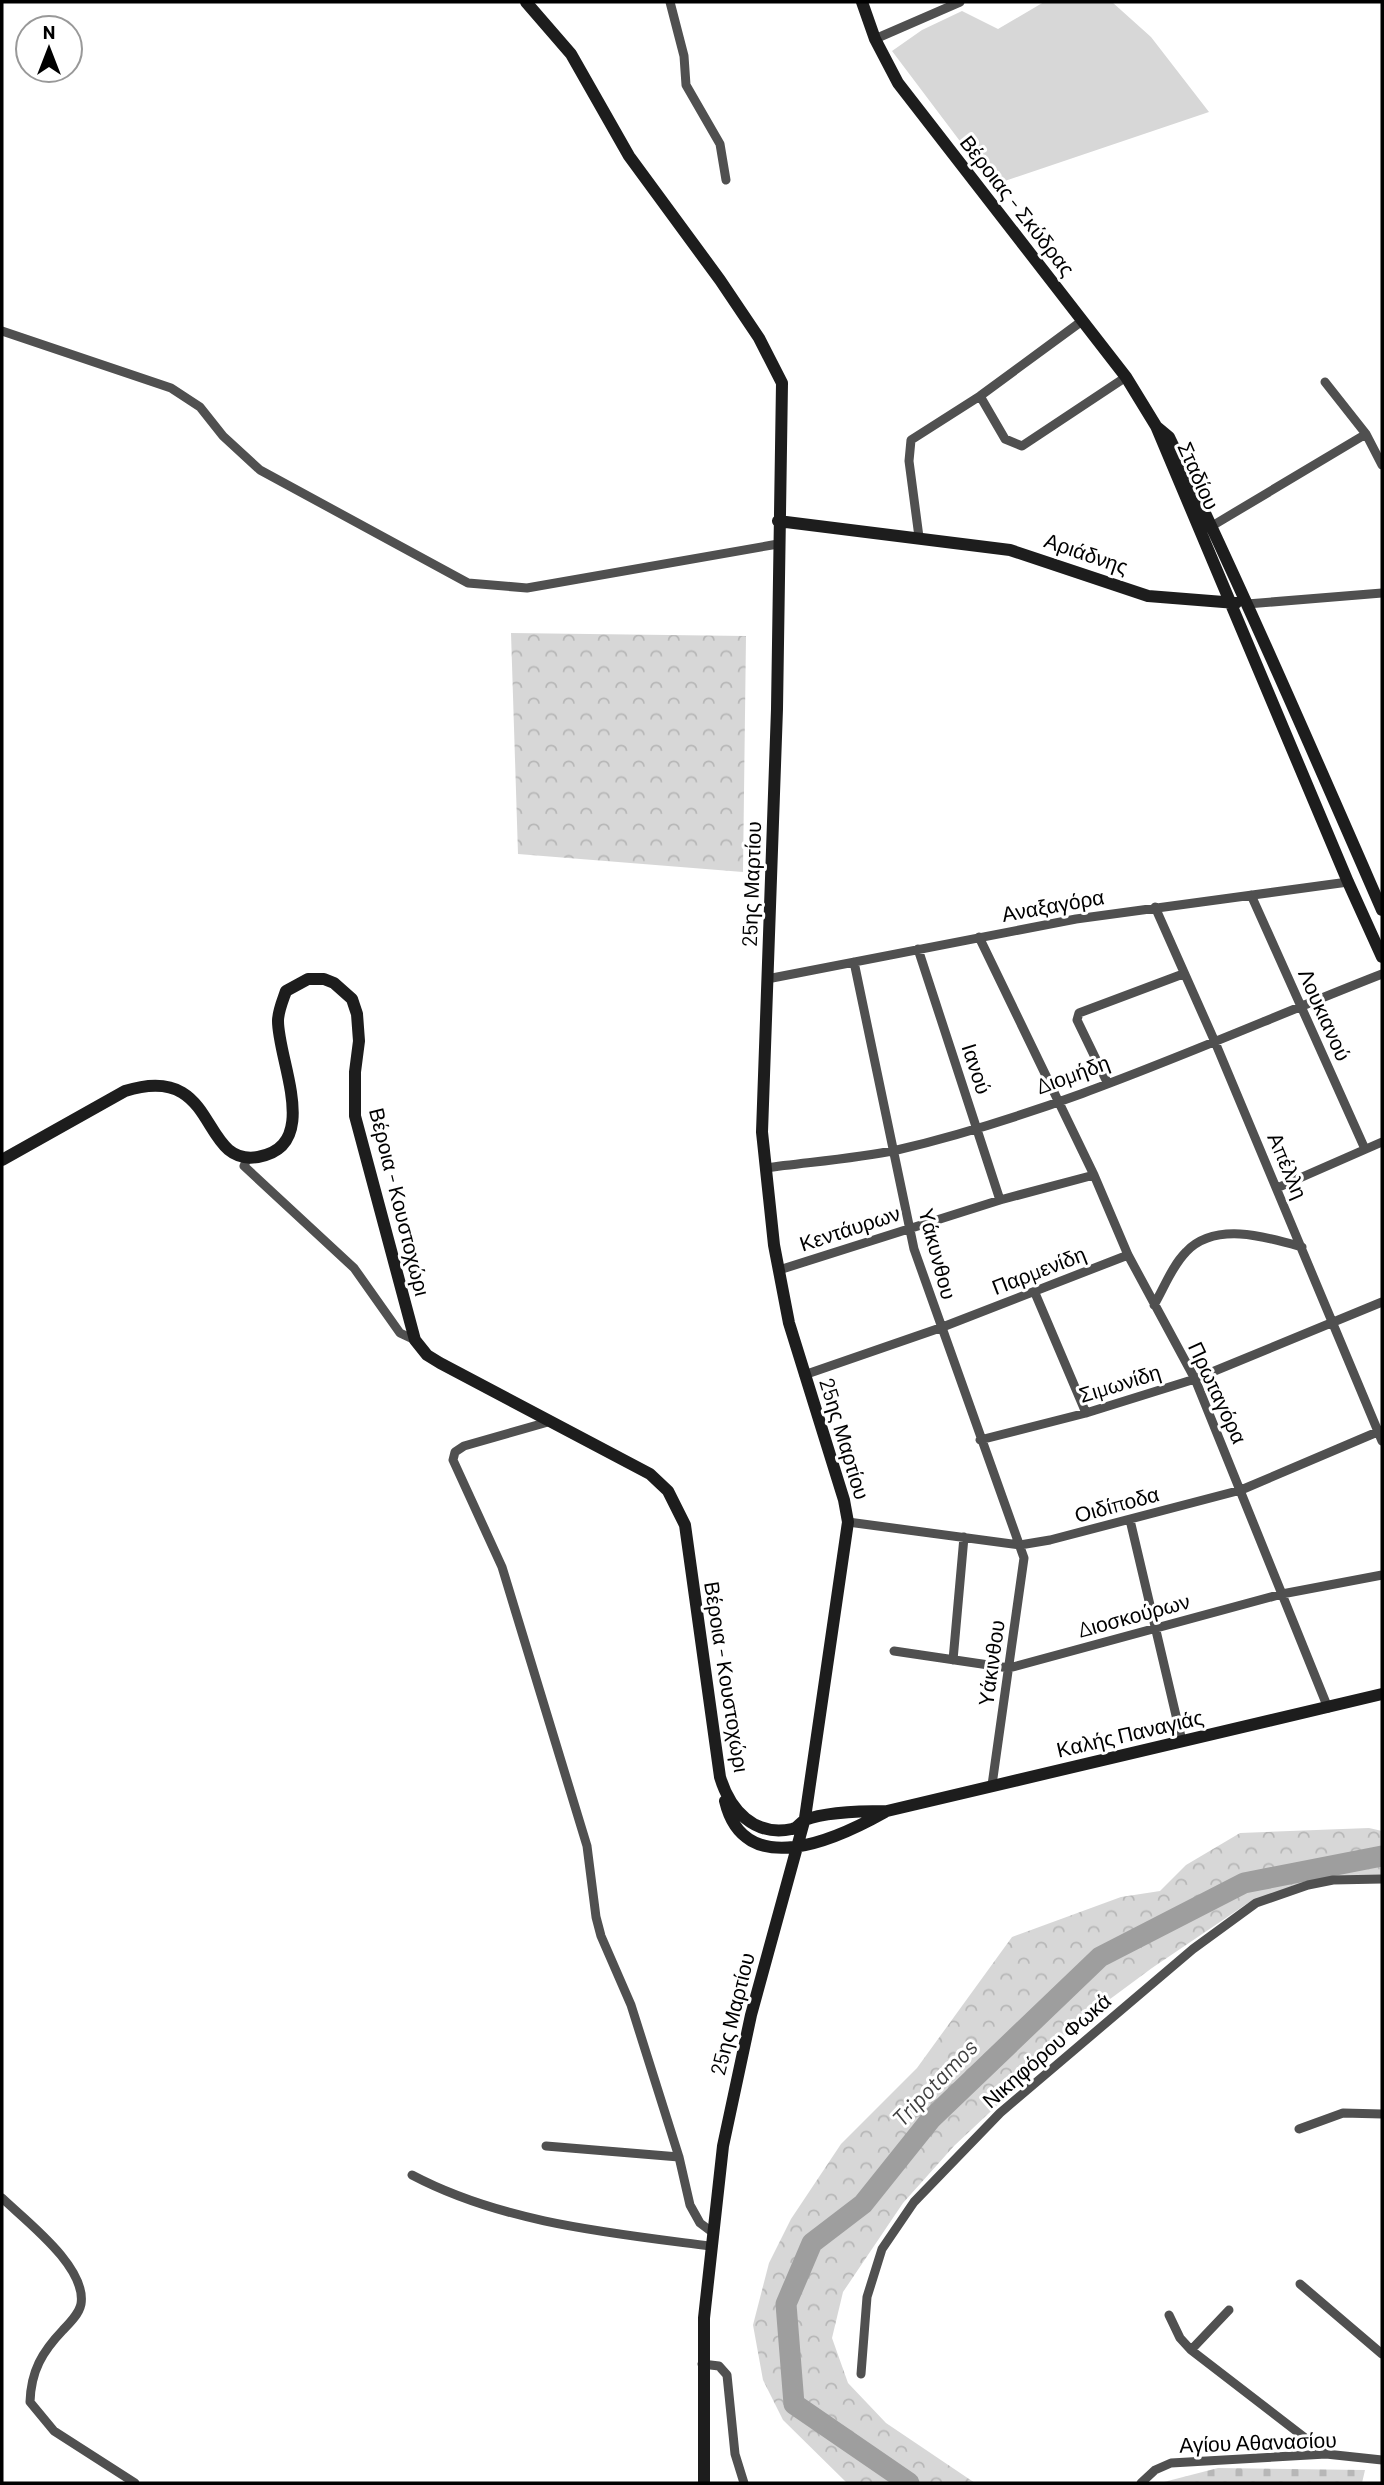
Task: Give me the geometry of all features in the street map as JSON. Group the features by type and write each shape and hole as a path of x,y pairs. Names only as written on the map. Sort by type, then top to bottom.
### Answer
{"street":[{"name":"25ης Μαρτίου","path":"526,2 571,54 629,156 720,280 758,338 782,383 777,709 762,1132 779,1270 804,1375 845,1500 848,1522 798,1849 737,2075 712,2232 702,2364 704,2483"},
{"path":"670,2 684,53 686,85 720,144 726,180"},
{"name":"Βέροιας - Σκύδρας","path":"862,2 875,39 898,83 1126,377 1156,426"},
{"path":"875,39 960,2"},
{"path":"919,537 909,461 910,442 918,434 980,396 1083,321"},
{"path":"2,331 171,388 201,407 223,436 260,470 468,583 527,588 778,544"},
{"path":"980,396 1005,439 1022,446 1126,377"},
{"path":"1325,383 1366,434 1382,465"},
{"name":"Σταδίου","path":"1156,426 1169,437 1212,526 1303,723 1382,910"},
{"name":"Σταδίου","path":"1156,426 1382,957"},
{"path":"1212,526 1366,434"},
{"name":"Αριάδνης","path":"778,521 1010,550 1148,596 1247,604 1382,593"},
{"name":"Αναξαγόρα","path":"767,979 979,937 1155,907 1348,882"},
{"name":"Λουκιανού","path":"1251,895 1365,1149"},
{"name":"Απέλλη","path":"1155,907 1381,1435"},
{"name":"Πρωταγόρα","path":"979,937 1094,1175 1128,1255 1195,1379 1328,1707"},
{"name":"Ιανού","path":"918,949 1000,1200"},
{"name":"Υάκυνθου","path":"854,962 910,1228 940,1328 1020,1545"},
{"path":"1107,1082 1077,1020 1079,1013 1184,974"},
{"name":"Διομήδη","path":"765,1168 895,1150 977,1127 1215,1042 1382,974"},
{"name":"Βέροια - Κουστοχώρι","path":"248,1157 279,1150 290,1135 292,1104 278,1019 286,990 308,979 334,983 352,999 357,1014 359,1041 355,1072 355,1116 415,1340 427,1355 440,1363 650,1474 661,1482 675,1500 685,1525 712,1731 732,1821 744,1835 775,1850 798,1849"},
{"path":"2,1160 125,1091 156,1084 183,1091 226,1147 233,1153 248,1157 244,1166 354,1268 400,1333 415,1340"},
{"path":"1277,1188 1382,1142"},
{"name":"Κεντάυρων","path":"779,1270 1000,1200 1094,1175"},
{"path":"1154,1305 1186,1251 1200,1242 1222,1235 1245,1234 1302,1247"},
{"name":"Παρμενίδη","path":"804,1375 1035,1293 1128,1255"},
{"path":"1035,1293 1086,1413"},
{"name":"Σιμωνίδη","path":"980,1440 1086,1413 1195,1379 1382,1302"},
{"path":"548,1422 464,1446 455,1452 453,1460 502,1567 587,1846 601,1936 631,2005 680,2157 690,2205 705,2230 712,2232"},
{"name":"Οιδίποδα","path":"848,1522 1020,1545 1130,1520 1241,1490 1381,1435"},
{"path":"1130,1520 1182,1741"},
{"path":"953,1660 964,1537"},
{"name":"Υάκινθου","path":"992,1785 1024,1558 1020,1545"},
{"name":"Διοσκούρων","path":"894,1651 1009,1668 1282,1594 1382,1575"},
{"name":"Καλής Παναγιάς","path":"798,1849 887,1811 1382,1694"},
{"name":"Βέροια - Κουστοχώρι","path":"724,1790 735,1809 757,1827 790,1830 803,1821"},
{"name":"Καλής Παναγιάς","path":"803,1821 866,1811 887,1811"},
{"name":"Νικηφόρου Φωκά","path":"861,2374 867,2297 882,2249 914,2202 1000,2113 1193,1949 1256,1903 1308,1885 1333,1880 1382,1880"},
{"path":"1299,2129 1343,2113 1382,2114"},
{"path":"546,2146 680,2157"},
{"path":"412,2175 459,2198 487,2207 575,2226 710,2246"},
{"path":"2,2198 44,2235 80,2285 81,2303 77,2315 45,2349 38,2362 30,2402 54,2431 135,2483"},
{"path":"1300,2284 1382,2354"},
{"path":"1191,2350 1229,2310"},
{"path":"1169,2315 1180,2338 1191,2350 1326,2454"},
{"path":"702,2364 719,2366 727,2375 734,2454 744,2483"},
{"name":"Αγίου Αθανασίου","path":"1142,2483 1156,2470 1171,2463 1326,2454 1382,2460"}],"green space":[{"path":"1044,2 1112,2 1151,37 1209,112 993,185 892,51 922,30 962,11 998,29"},
{"path":"511,633 746,636 743,872 518,854"},
{"path":"1369,1828 1382,1831 1382,1881 1342,1878 1248,1903 1152,1968 1075,2025 1037,2068 954,2146 903,2203 843,2292 832,2338 848,2383 886,2423 975,2483 847,2483 783,2420 763,2380 753,2325 769,2263 791,2219 841,2144 917,2068 1012,1937 1121,1897 1160,1891 1186,1865 1240,1833"},
{"path":"1218,2468 1365,2470 1362,2483 1160,2483"}],"waterway":[{"name":"Tripotamos","path":"909,2483 794,2404 786,2304 812,2243 863,2204 931,2119 1100,1957 1244,1883 1382,1856"}]}
